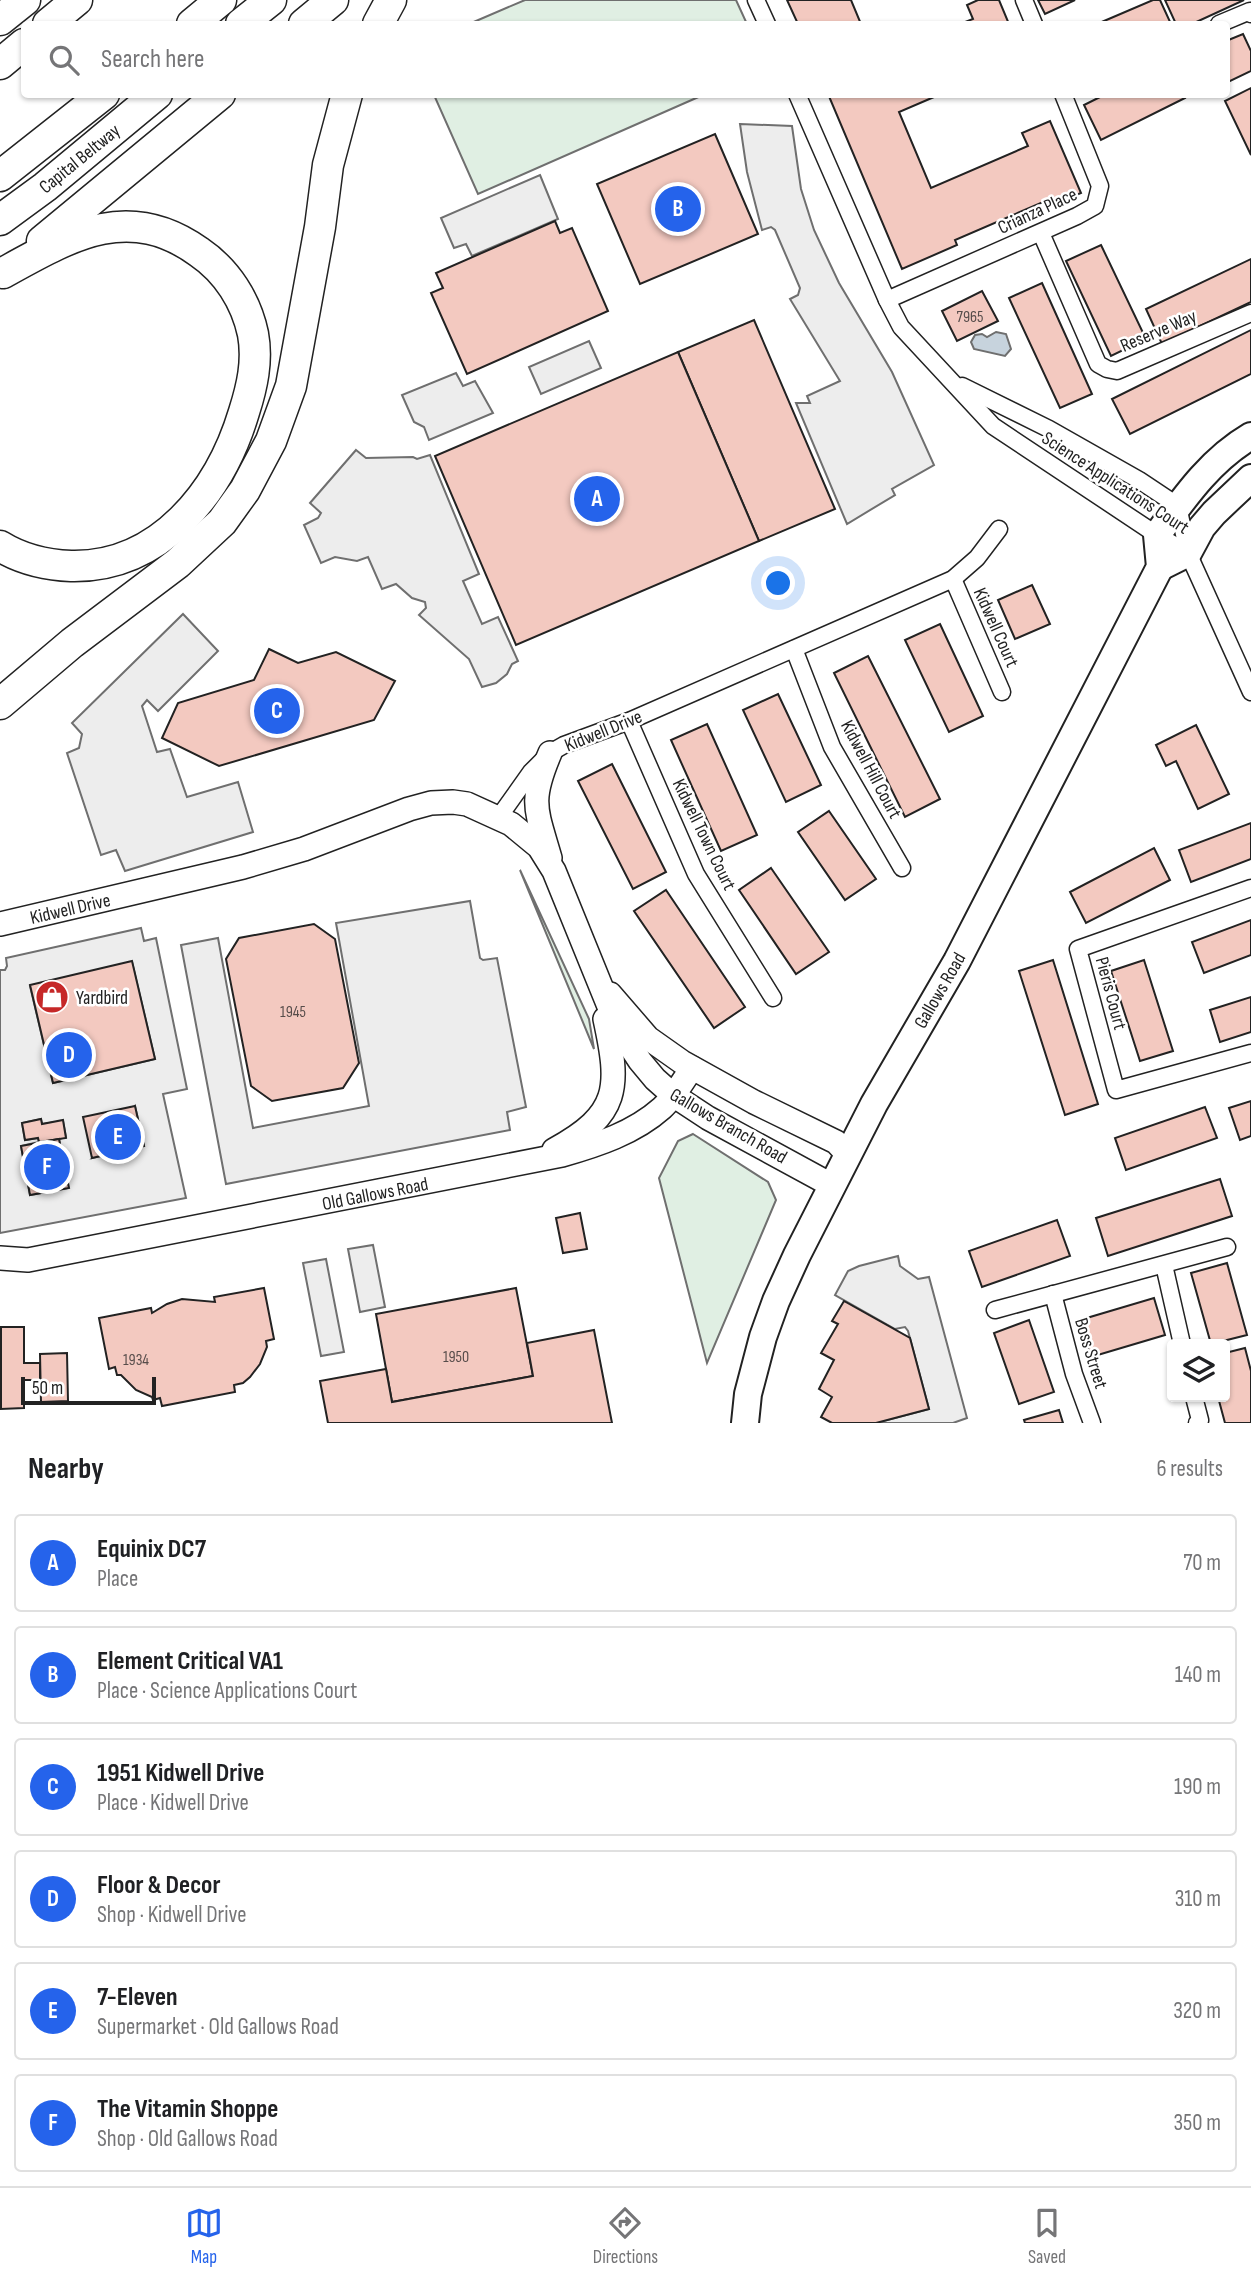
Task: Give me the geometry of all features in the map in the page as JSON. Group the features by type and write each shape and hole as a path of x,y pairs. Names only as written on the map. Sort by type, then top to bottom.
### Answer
{"highway":[{"path":"0,20 25,0"},
{"path":"52,21 77,0"},
{"path":"196,21 221,0"},
{"path":"245,21 271,0"},
{"path":"308,21 333,0"},
{"path":"380,21 391,0"},
{"path":"0,64 21,46"},
{"path":"0,176 99,98"},
{"name":"Capital Beltway","path":"0,220 45,187 152,98"},
{"path":"2,274 215,98"},
{"path":"0,704 72,643 178,563 222,522 245,490 271,441 291,386 320,227 328,165 346,98"},
{"path":"0,547 14,555 37,561 61,566 89,566 116,562 139,552 175,528 201,500 227,459 238,433 255,365 253,334 241,298 214,262 179,237 141,226 110,226 84,233 2,274"}],"main road":[{"path":"1251,436 1219,458 1191,488 1157,536 1160,567 1188,553 1202,527 1251,478"},
{"name":"Gallows Road","path":"745,1423 748,1394 763,1337 797,1255 874,1104 957,961 1160,567"}],"street":[{"path":"756,0 766,21"},
{"path":"1024,0 1033,21"},
{"path":"1227,21 1250,12 1251,14"},
{"name":"Science Applications Court","path":"799,98 901,327 993,426 1157,536 1188,553"},
{"name":"Crianza Place","path":"887,300 1041,233 1095,206 1100,186 1065,98"},
{"name":"Reserve Way","path":"1041,233 1098,363 1107,369 1117,371 1251,313"},
{"name":"Science Applications Court","path":"953,382 1049,429 1139,480 1178,506 1188,553"},
{"name":"Kidwell Drive","path":"0,924 243,867 431,803 467,804 499,817 531,772 550,753 953,579 977,558 999,529"},
{"path":"1188,553 1251,692"},
{"name":"Kidwell Court","path":"953,579 1002,692"},
{"name":"Kidwell Hill Court","path":"794,649 832,747 902,868"},
{"name":"Kidwell Town Court","path":"629,721 696,874 773,998"},
{"path":"550,753 540,777 536,803 554,871"},
{"name":"Gallows Branch Road","path":"499,817 539,847 554,871 625,1041 655,1079 673,1095 708,1118 833,1186"},
{"name":"Pieris Court","path":"1251,888 1078,950 1116,1090 1251,1053"},
{"path":"532,1162 563,1145 593,1123 606,1107 615,1072 597,979"},
{"name":"Gallows Branch Road","path":"597,979 648,1038 692,1068 836,1142 848,1155"},
{"name":"Old Gallows Road","path":"0,1258 28,1260 532,1162 596,1145 622,1135 663,1108 692,1068"},
{"path":"995,1310 1227,1247"},
{"name":"Old Gallows Road","path":"0,1275 28,1260"},
{"path":"1164,1265 1181,1339"},
{"name":"Boss Street","path":"1053,1294 1074,1374 1092,1423"},
{"path":"1195,1402 1199,1420 1197,1423"}],"green space":[{"path":"525,0 736,0 746,21 476,21"},
{"path":"435,98 696,98 478,194"},
{"path":"520,870 589,1019 594,1049"},
{"path":"693,1134 768,1182 776,1200 707,1363 659,1178 678,1141"}],"shaded area":[{"path":"740,124 792,126 801,189 814,230 839,283 892,372 934,465 892,489 895,495 847,524 796,403 810,403 807,396 840,381 790,299 798,295 800,288 775,230 771,227 762,230 747,172"},
{"path":"540,175 558,219 472,256 466,244 454,248 441,218"},
{"path":"996,332 1006,334 1011,349 1005,356 974,349 971,342 975,335 982,334 987,337"},
{"path":"589,341 601,368 541,394 529,367"},
{"path":"456,373 463,386 475,381 493,413 429,440 424,427 414,422 402,395"},
{"path":"356,450 366,458 417,459 430,455 479,574 463,581 482,624 498,617 518,661 512,664 507,674 496,683 482,687 469,659 419,615 426,608 425,602 412,598 396,584 382,589 368,557 357,561 335,557 321,563 304,525 318,518 321,513 310,503"},
{"path":"183,614 218,651 158,711 147,700 142,706 157,752 170,749 187,797 238,782 253,832 125,871 116,850 101,855 67,753 79,748 82,734 72,723"},
{"path":"470,901 480,958 497,958 526,1107 507,1112 510,1130 226,1184 181,945 218,938 253,1128 369,1106 336,923"},
{"path":"141,928 144,941 156,938 187,1089 163,1094 186,1198 0,1233 0,970 5,970 7,966 6,958","holes":["132,962 155,1059 53,1083 30,986","135,1106 144,1146 92,1158","41,1119 42,1124 63,1121 66,1137 59,1139 68,1188 30,1195 21,1146 39,1142 38,1138 25,1140 22,1123"]},
{"path":"373,1245 385,1307 360,1312 348,1249"},
{"path":"898,1256 900,1266 918,1279 929,1277 967,1418 953,1423 876,1423 929,1409 908,1331 905,1327 895,1329 835,1295 848,1271"},
{"path":"326,1259 344,1352 321,1356 303,1263"}],"building":[{"path":"787,0 851,0 860,21 797,21"},
{"path":"978,0 999,0 1008,21 968,21 973,19 967,5"},
{"path":"1038,0 1075,0 1045,14"},
{"path":"1153,0 1160,0 1170,21 1104,21"},
{"path":"1165,0 1244,0 1198,21 1175,21"},
{"path":"1243,34 1251,51 1251,71 1230,81 1230,39"},
{"path":"1251,88 1251,155 1225,101"},
{"path":"830,98 932,98 899,112 931,188 1028,146 1022,133 1050,121 1081,193 1053,205 1050,199 955,240 957,245 902,269"},
{"path":"1098,98 1185,98 1101,140 1084,105"},
{"path":"715,134 758,234 640,284 597,184"},
{"path":"555,221 560,233 572,228 608,311 467,374 431,293 443,288 436,273"},
{"path":"1101,245 1146,339 1111,356 1066,261"},
{"path":"1251,259 1251,302 1162,344 1146,309"},
{"path":"1042,283 1092,394 1060,408 1009,298"},
{"path":"982,291 998,321 957,341 942,311"},
{"path":"754,320 835,509 759,541 678,352"},
{"path":"1251,330 1251,374 1130,434 1112,399"},
{"path":"678,352 759,541 516,645 435,456"},
{"path":"1032,585 1050,624 1015,639 998,600"},
{"path":"940,624 983,716 949,732 905,640"},
{"path":"269,649 298,663 336,652 395,681 374,720 219,766 162,738 178,703 254,680"},
{"path":"868,656 940,799 905,817 834,673"},
{"path":"778,694 821,785 786,802 743,710"},
{"path":"707,724 757,835 721,851 671,740"},
{"path":"1196,725 1229,794 1198,809 1176,761 1166,766 1156,745"},
{"path":"612,764 666,872 633,889 578,781"},
{"path":"829,811 876,879 845,900 798,832"},
{"path":"1251,823 1251,859 1191,882 1179,850"},
{"path":"1154,848 1170,880 1086,923 1070,892"},
{"path":"771,868 829,952 796,974 739,890"},
{"path":"666,890 745,1007 714,1028 634,911"},
{"path":"1251,920 1251,955 1204,973 1192,942"},
{"path":"314,924 335,939 359,1063 343,1088 272,1101 251,1086 226,959 239,938"},
{"path":"1053,960 1098,1104 1065,1115 1019,971"},
{"path":"1144,960 1173,1051 1140,1061 1111,971"},
{"path":"132,961 155,1059 53,1083 30,985"},
{"path":"1251,997 1251,1032 1220,1042 1210,1010"},
{"path":"1251,1101 1251,1136 1240,1140 1229,1108"},
{"path":"135,1106 144,1146 92,1158 83,1117"},
{"path":"1205,1107 1217,1138 1126,1170 1115,1138"},
{"path":"41,1119 42,1124 63,1120 66,1138 39,1142 38,1138 25,1140 22,1123"},
{"path":"59,1139 69,1188 30,1195 21,1146"},
{"path":"1220,1179 1232,1216 1108,1256 1096,1218"},
{"path":"580,1213 587,1249 563,1253 556,1218"},
{"path":"1057,1220 1070,1256 982,1287 969,1251"},
{"path":"1227,1263 1247,1335 1230,1339 1210,1339 1191,1273"},
{"path":"264,1288 274,1339 266,1341 267,1347 260,1364 243,1383 234,1385 235,1392 162,1406 160,1398 153,1400 136,1390 121,1375 117,1375 115,1367 109,1369 99,1318 151,1308 152,1313 182,1299 215,1302 214,1297"},
{"path":"516,1288 533,1376 392,1402 376,1314"},
{"path":"1154,1298 1165,1335 1091,1357 1080,1320"},
{"path":"844,1301 910,1338 929,1409 876,1423 832,1423 821,1417 832,1397 819,1389 834,1360 821,1353 838,1324 832,1321"},
{"path":"1029,1320 1054,1392 1019,1404 994,1333"},
{"path":"1,1327 24,1327 24,1363 40,1363 40,1380 24,1380 24,1408 1,1409"},
{"path":"594,1330 612,1423 328,1423 320,1381 386,1369 392,1402 533,1376 527,1343"},
{"path":"1245,1348 1251,1371 1251,1423 1225,1423 1219,1402 1230,1402 1230,1352"},
{"path":"67,1353 68,1401 41,1402 40,1354"},
{"path":"1059,1410 1063,1423 1025,1423 1024,1420"}],"place":[{"name":"Element Critical VA1","path":"678,209"},
{"name":"Equinix DC7","path":"597,499"},
{"name":"1951 Kidwell Drive","path":"277,711"},
{"name":"Yardbird","path":"52,997"},
{"name":"Floor & Decor","path":"69,1055"},
{"name":"7-Eleven","path":"118,1137"},
{"name":"The Vitamin Shoppe","path":"47,1167"}]}
